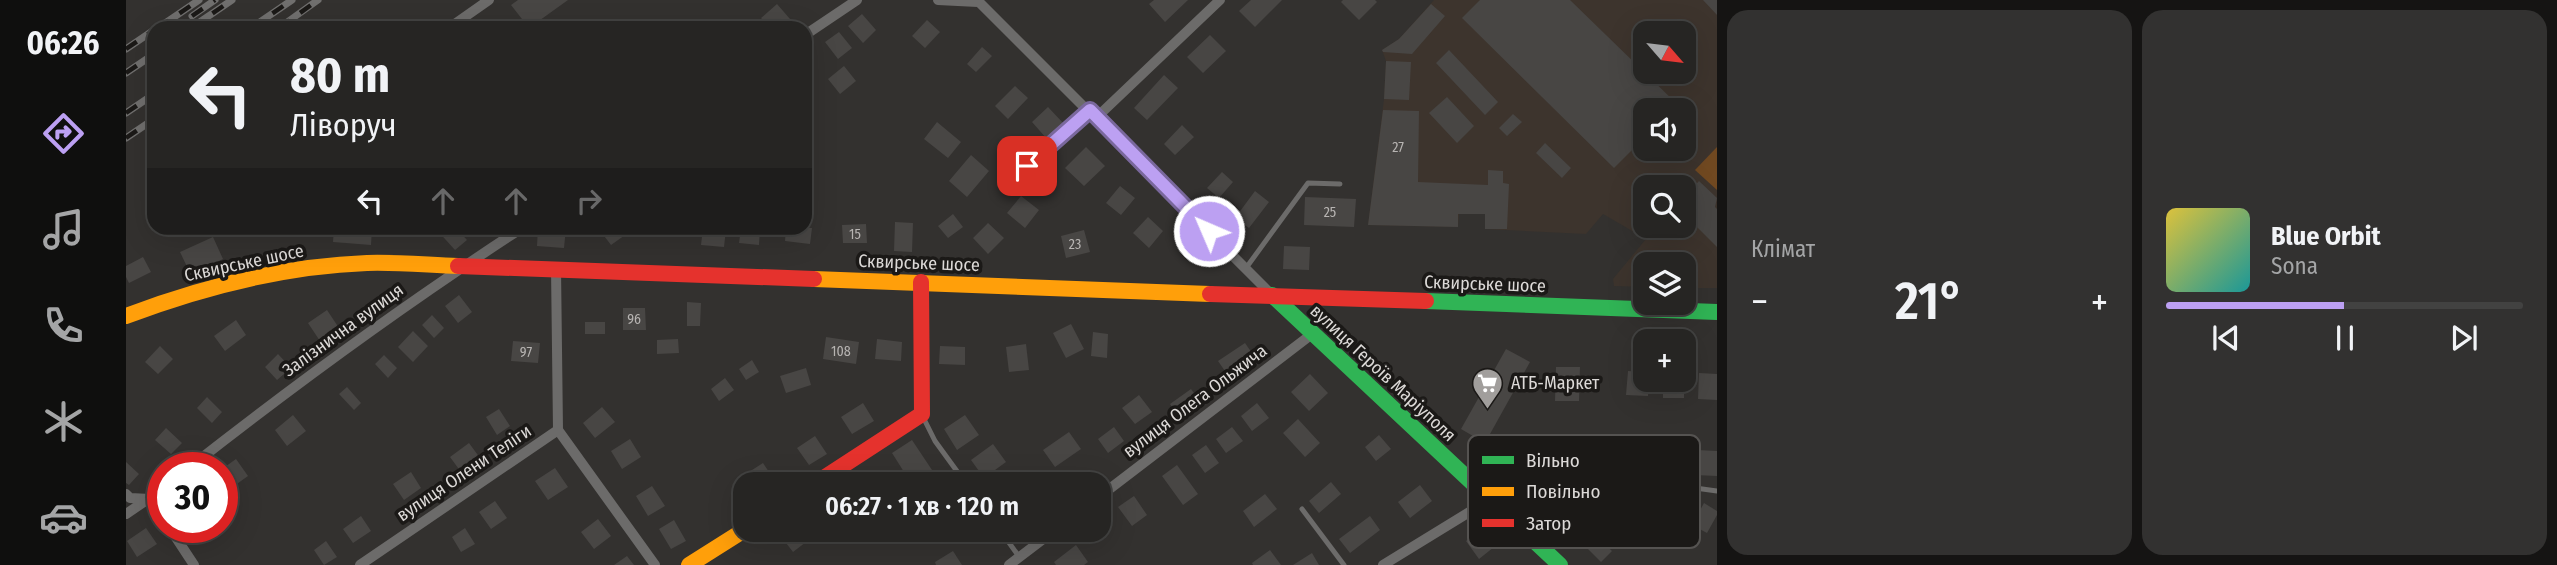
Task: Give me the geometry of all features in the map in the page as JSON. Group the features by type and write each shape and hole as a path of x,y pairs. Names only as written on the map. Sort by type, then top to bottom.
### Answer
{"main road":[{"name":"Сквирське шосе","path":"126,316 198,291 285,270 368,263 1717,312"},
{"path":"833,472 922,414 921,282"},
{"name":"вулиця Героїв Маріуполя","path":"1272,295 1468,479"},
{"path":"689,565 733,537"},
{"name":"вулиця Героїв Маріуполя","path":"1542,548 1560,565"}],"street":[{"path":"459,21 489,0"},
{"path":"812,30 857,0"},
{"path":"938,0 977,1 1272,295"},
{"path":"1093,114 1220,0"},
{"name":"Залізнична вулиця","path":"209,452 269,405 461,267 511,235"},
{"name":"вулиця Олени Теліги","path":"360,565 558,430 556,268"},
{"name":"вулиця Олега Ольжича","path":"1111,488 1312,334"},
{"path":"558,430 655,565"},
{"path":"126,494 130,498 147,499"},
{"path":"126,514 147,501"},
{"path":"1383,565 1468,512"},
{"path":"1010,565 1040,542"},
{"path":"180,543 194,565"}],"lane":[{"path":"1006,184 1093,114"},
{"path":"1246,268 1308,183 1340,184"},
{"path":"922,414 935,441 958,472"},
{"path":"1302,509 1344,565"},
{"path":"1009,542 1020,558"}],"shaded area":[{"path":"1434,0 1717,0 1717,288 1696,288 1696,252 1635,252 1644,238 1696,238 1696,175 1633,175 1633,231 1603,214 1586,234 1485,229 1485,214 1459,214 1458,227 1368,225 1384,99 1386,61 1382,50 1399,39"},
{"path":"1717,147 1717,190 1695,170"},
{"path":"1633,255 1633,287 1614,286 1613,279"}],"building":[{"path":"518,0 568,0 539,21 524,21 511,5"},
{"path":"1154,0 1188,0 1165,22 1149,4"},
{"path":"1251,0 1282,0 1255,27 1239,11"},
{"path":"1480,0 1570,0 1633,61 1633,84 1656,84 1671,98 1633,98 1633,149 1614,168 1462,18"},
{"path":"1703,0 1717,0 1717,15"},
{"path":"1341,2 1377,2 1359,20"},
{"path":"777,4 790,19 764,21 761,18"},
{"path":"1431,4 1445,16 1412,54 1383,52 1382,50 1399,39"},
{"path":"862,14 876,30 863,43 848,26"},
{"path":"927,20 940,32 925,48 912,36"},
{"path":"839,32 852,48 838,59 825,42"},
{"path":"1210,35 1226,51 1203,73 1187,57"},
{"path":"982,47 992,56 976,72 967,64"},
{"path":"1449,50 1498,102 1485,115 1436,63"},
{"path":"1386,61 1411,62 1409,100 1384,99"},
{"path":"844,66 856,81 840,94 828,79"},
{"path":"1164,75 1178,88 1147,120 1134,108"},
{"path":"1015,86 1028,98 1008,119 995,106"},
{"path":"1447,97 1474,126 1457,143 1429,113"},
{"path":"1048,107 1064,124 1047,139 1032,122"},
{"path":"1383,110 1419,111 1418,182 1488,185 1488,170 1503,171 1503,183 1509,184 1507,229 1485,229 1485,214 1458,214 1458,227 1368,225"},
{"path":"1513,114 1522,122 1507,136 1499,128"},
{"path":"937,122 961,142 948,158 924,139"},
{"path":"1182,125 1194,137 1175,155 1164,144"},
{"path":"1545,143 1571,168 1562,178 1536,153"},
{"path":"1086,147 1105,166 1084,186 1065,168"},
{"path":"971,155 989,171 967,197 949,181"},
{"path":"1222,172 1233,182 1219,198 1207,188"},
{"path":"1699,181 1717,198 1717,247 1696,226 1696,184"},
{"path":"1120,186 1135,198 1121,215 1106,203"},
{"path":"1255,191 1269,202 1249,228 1235,218"},
{"path":"1021,196 1039,210 1025,228 1007,213"},
{"path":"1305,197 1356,199 1354,227 1304,225"},
{"path":"953,214 963,227 948,238 938,226"},
{"path":"1148,217 1163,231 1149,248 1133,233"},
{"path":"895,222 913,223 912,252 894,251"},
{"path":"988,223 1004,238 988,254 973,238"},
{"path":"866,224 867,243 843,243 842,225"},
{"path":"1084,230 1090,252 1066,258 1061,236"},
{"path":"334,235 372,235 371,245 333,242"},
{"path":"441,235 462,235 467,240 455,250"},
{"path":"538,235 565,235 564,248 537,246"},
{"path":"603,235 625,235 611,245"},
{"path":"702,235 725,235 724,247 701,245"},
{"path":"740,235 760,235 759,245 739,243"},
{"path":"785,235 811,235 810,244 785,241"},
{"path":"213,237 223,259 191,275 180,252"},
{"path":"1284,246 1310,247 1309,270 1283,269"},
{"path":"143,257 151,272 129,283 126,266"},
{"path":"459,295 472,312 458,323 445,306"},
{"path":"687,302 701,303 700,326 687,326"},
{"path":"623,308 645,308 646,330 623,330"},
{"path":"327,310 339,328 320,341 308,323"},
{"path":"432,315 444,328 434,338 422,325"},
{"path":"236,320 246,335 225,351 214,336"},
{"path":"585,322 605,322 605,334 585,334"},
{"path":"1071,324 1084,349 1066,358 1053,333"},
{"path":"413,331 428,346 413,362 398,347"},
{"path":"1093,332 1108,334 1107,358 1091,356"},
{"path":"826,337 859,342 856,364 823,359"},
{"path":"678,339 679,353 657,354 657,340"},
{"path":"877,339 902,342 901,361 875,359"},
{"path":"513,341 540,343 538,363 511,361"},
{"path":"1245,343 1254,356 1227,374 1218,361"},
{"path":"1026,344 1029,370 1009,372 1006,347"},
{"path":"160,346 173,359 158,374 145,362"},
{"path":"940,346 965,347 965,365 939,364"},
{"name":"АТБ-Маркет","path":"1506,349 1530,362 1489,435 1471,435 1461,429"},
{"path":"278,354 291,368 277,380 265,367"},
{"path":"384,355 397,368 388,378 375,364"},
{"path":"752,360 759,372 746,380 739,369"},
{"path":"1556,367 1580,367 1579,401 1555,401"},
{"path":"806,368 811,385 786,393 780,376"},
{"path":"1628,371 1633,371 1633,392 1648,392 1648,396 1626,395"},
{"path":"1699,373 1717,374 1717,400 1698,399"},
{"path":"1310,374 1328,393 1309,411 1291,392"},
{"path":"725,378 734,390 719,401 711,389"},
{"path":"347,387 361,403 354,410 339,394"},
{"path":"1191,389 1199,400 1178,416 1170,404"},
{"path":"1663,392 1684,392 1684,398 1663,398"},
{"path":"1139,395 1152,412 1135,424 1122,408"},
{"path":"207,397 222,412 212,423 197,408"},
{"path":"863,403 874,421 852,434 841,417"},
{"path":"1257,403 1269,418 1252,431 1241,416"},
{"path":"602,407 615,422 595,438 583,423"},
{"path":"499,409 510,426 497,435 486,417"},
{"path":"293,415 306,431 287,446 275,430"},
{"path":"965,415 979,435 957,450 944,429"},
{"path":"1298,419 1320,443 1305,457 1283,433"},
{"path":"1114,427 1124,441 1108,453 1098,439"},
{"path":"1232,427 1243,441 1226,453 1216,439"},
{"path":"166,428 182,443 173,452 169,452 155,440"},
{"path":"1069,432 1081,449 1055,467 1043,450"},
{"path":"1379,435 1391,449 1376,461 1365,447"},
{"path":"815,436 827,454 809,465 797,448"},
{"path":"630,439 641,457 622,469 611,451"},
{"path":"912,440 932,470 904,472 892,453"},
{"path":"469,443 480,458 461,472 450,457"},
{"path":"993,444 1006,462 992,472 980,472 971,460"},
{"path":"1206,445 1219,463 1205,473 1192,455"},
{"path":"1700,450 1717,451 1717,476 1700,475"},
{"path":"126,462 139,474 129,485 126,483"},
{"path":"238,462 248,476 238,483"},
{"path":"763,463 769,472 749,472"},
{"path":"1177,465 1198,494 1183,505 1162,476"},
{"path":"555,468 568,487 548,500 535,481"},
{"path":"411,472 421,488 404,500 393,484"},
{"path":"1331,482 1341,494 1319,513 1309,501"},
{"path":"1420,485 1432,501 1410,518 1398,502"},
{"path":"652,486 665,506 648,516 636,496"},
{"path":"1265,494 1277,509 1254,527 1243,511"},
{"path":"1134,496 1147,515 1132,526 1118,507"},
{"path":"495,501 507,518 491,529 479,512"},
{"path":"1704,503 1717,511 1707,533 1700,529 1700,510"},
{"path":"361,516 371,531 353,543 343,529"},
{"path":"1370,516 1380,530 1350,553 1339,539"},
{"path":"598,519 611,536 594,549 581,532"},
{"path":"674,520 686,541 671,549 659,529"},
{"path":"146,528 147,543 157,544 137,557 127,541"},
{"path":"465,528 475,544 461,552 452,537"},
{"path":"326,541 337,557 324,565 314,550"},
{"path":"785,542 806,542 793,552"},
{"path":"1076,545 1088,562 1084,565 1056,565 1054,562"},
{"path":"1471,548 1493,548 1479,559"},
{"path":"1587,548 1609,548 1612,551 1601,562"},
{"path":"1270,550 1281,565 1253,565 1252,563"},
{"path":"953,551 962,565 936,565 935,562"},
{"path":"1312,553 1319,565 1293,565"},
{"path":"627,556 634,565 614,565"}],"railway":[{"path":"168,21 199,0"},
{"path":"192,16 215,0"},
{"path":"201,21 232,0"},
{"path":"261,21 292,0"},
{"path":"289,21 318,0"},
{"path":"126,49 147,35"},
{"path":"126,73 147,59"},
{"path":"126,113 147,99"},
{"path":"126,138 147,124"}],"traffic: fast":[{"path":"1272,295 1468,479"},
{"path":"1426,301 1717,312"},
{"path":"1542,548 1560,565"}],"traffic: slow":[{"path":"126,316 214,287 305,268 378,263 458,266"},
{"path":"814,279 1210,294"},
{"path":"689,565 733,537"}],"traffic: jam":[{"path":"458,266 814,279"},
{"path":"833,472 922,414 921,282"},
{"path":"1210,294 1426,301"}],"place":[{"name":"АТБ-Маркет","path":"1488,410"}],"route":[{"path":"1027,166 1090,110 1209,231"}]}
